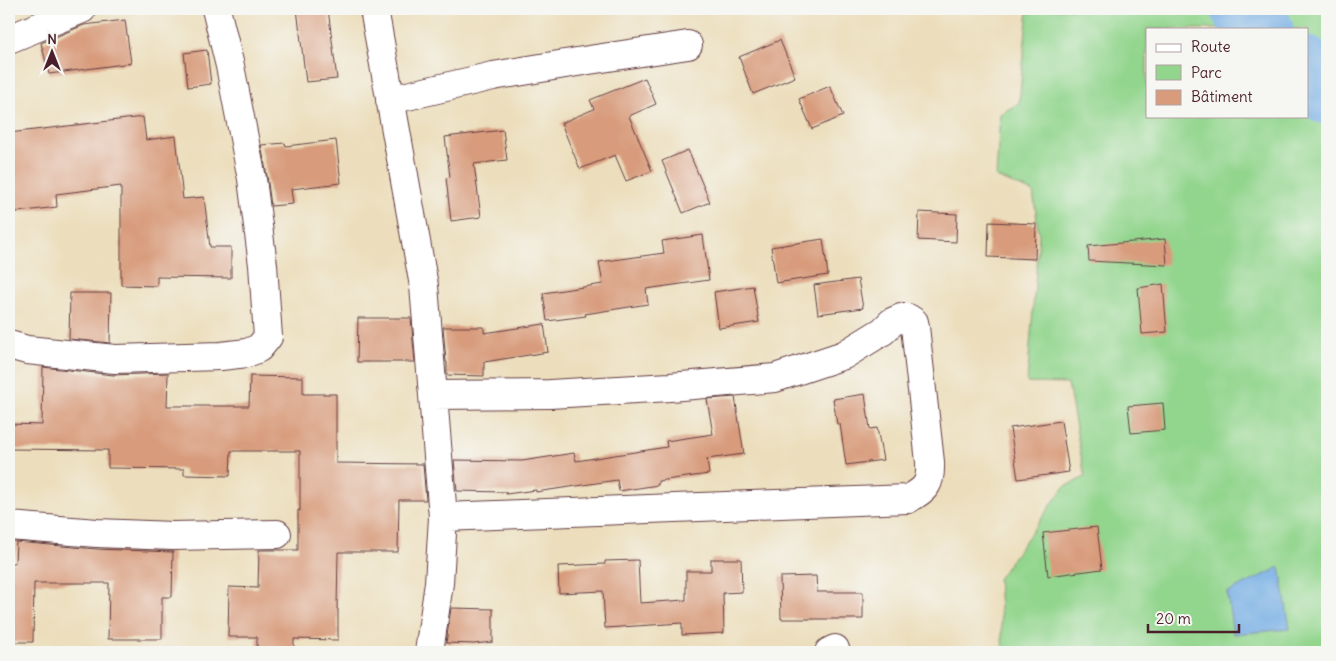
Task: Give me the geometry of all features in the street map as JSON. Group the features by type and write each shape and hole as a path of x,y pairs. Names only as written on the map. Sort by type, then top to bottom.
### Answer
{"street":[{"path":"9,39 37,18 82,9"},
{"path":"9,345 27,350 116,358 202,356 247,353 259,348 268,337 263,265 252,179 230,66 216,9"},
{"path":"374,9 424,286 443,517 439,583 429,652"},
{"path":"390,100 494,76 688,45"},
{"path":"433,395 550,394 670,387 775,378 844,355 883,331 892,322 901,318 908,318 914,322 916,327 931,474 926,487 920,493 908,499 443,517"},
{"path":"9,526 97,533 173,536 277,534"}],"green space":[{"path":"1028,9 1327,9 1327,652 1003,652 998,579 1064,487 1085,477 1068,384 1027,383 1039,235 1033,192 996,177 1000,114 1019,103"}],"water":[{"path":"1280,567 1290,629 1233,634 1227,593"}],"building":[{"path":"297,9 328,9 337,79 306,82"},
{"path":"125,20 131,63 49,74 41,43 84,25"},
{"path":"780,40 795,77 753,94 739,57"},
{"path":"207,50 211,84 188,87 184,53"},
{"path":"645,78 656,104 629,116 652,171 626,181 615,155 580,169 561,123 594,109 590,100"},
{"path":"830,86 843,116 812,129 799,99"},
{"path":"143,117 146,140 176,136 183,199 204,197 210,247 231,247 231,278 157,277 157,286 121,285 121,186 56,194 57,207 9,213 9,133"},
{"path":"503,130 507,160 474,164 481,217 451,221 446,178 450,177 445,137"},
{"path":"336,140 341,183 291,189 293,204 271,206 261,145 285,143 286,146"},
{"path":"688,150 710,202 683,213 662,161"},
{"path":"919,212 957,214 956,242 918,240"},
{"path":"989,222 1036,224 1035,259 988,257"},
{"path":"703,235 709,280 646,289 648,304 585,314 586,316 547,321 543,293 603,284 599,262 664,253 662,241"},
{"path":"823,239 828,275 776,283 771,247"},
{"path":"1165,239 1167,265 1089,261 1088,246"},
{"path":"858,279 863,308 818,314 814,285"},
{"path":"1163,284 1167,332 1142,334 1138,288"},
{"path":"753,286 759,322 719,328 714,292"},
{"path":"70,293 111,293 110,343 69,339"},
{"path":"358,318 411,318 415,362 357,362"},
{"path":"544,324 548,352 484,362 484,376 447,375 443,327 484,327 484,333"},
{"path":"43,367 113,375 168,373 167,406 249,406 250,376 303,377 303,394 336,394 336,463 423,464 426,500 399,500 398,552 338,552 338,640 294,639 294,652 257,652 257,637 228,637 229,587 258,588 259,550 298,550 300,451 231,451 230,476 184,475 184,469 108,468 108,450 9,449 9,424 42,425"},
{"path":"865,394 870,429 877,428 883,460 846,465 840,424 837,424 833,399"},
{"path":"735,397 744,454 707,459 709,474 658,481 658,485 619,491 617,480 536,492 536,490 506,494 506,492 457,491 454,460 522,461 574,453 576,461 667,447 666,441 713,434 707,399"},
{"path":"1163,403 1165,430 1131,433 1128,406"},
{"path":"1061,421 1069,472 1018,479 1010,428"},
{"path":"1097,527 1102,569 1048,576 1043,533"},
{"path":"16,542 96,549 173,552 172,597 162,597 162,639 108,639 109,583 34,583 33,642 9,642 9,563 15,563"},
{"path":"711,559 741,559 742,592 723,593 724,633 682,635 682,623 605,628 603,591 559,593 558,566 605,564 605,561 638,560 640,603 686,600 686,571 711,571"},
{"path":"816,576 817,592 863,592 863,619 781,619 780,577"},
{"path":"451,608 493,609 493,642 474,644 446,643"}],"waterway":[{"path":"1238,9 1265,28"},
{"path":"1308,66 1327,97"}]}
